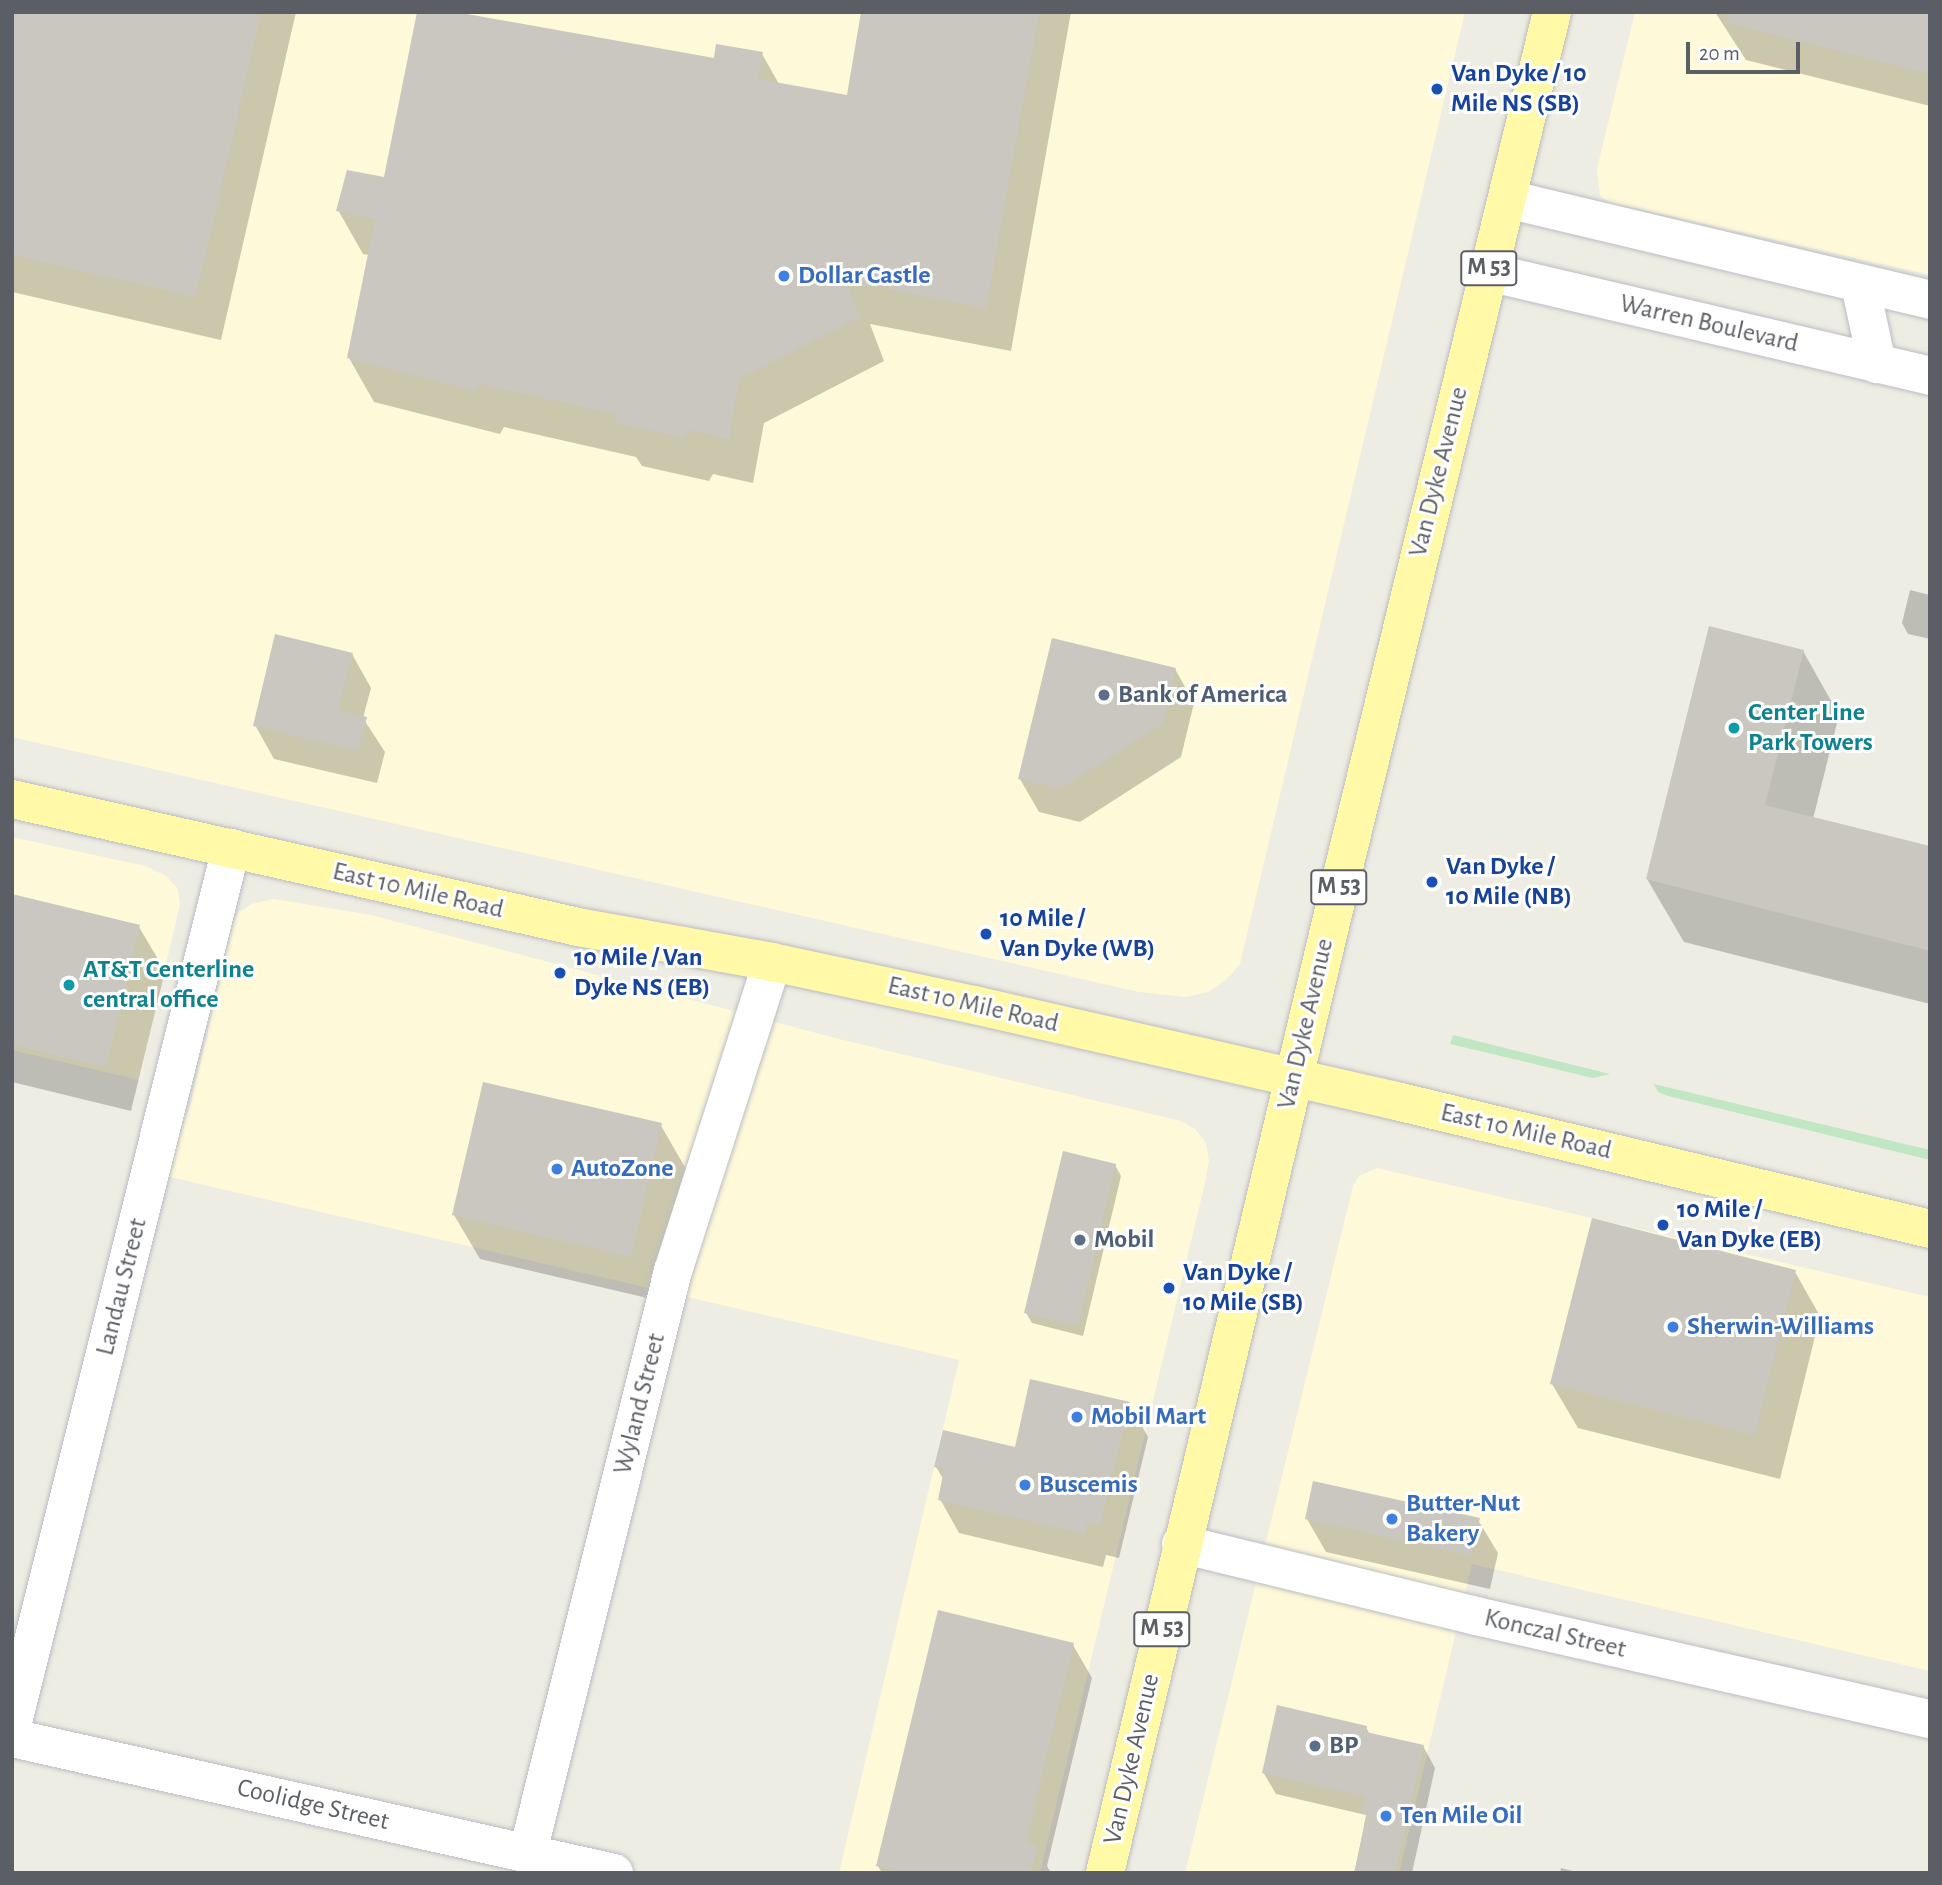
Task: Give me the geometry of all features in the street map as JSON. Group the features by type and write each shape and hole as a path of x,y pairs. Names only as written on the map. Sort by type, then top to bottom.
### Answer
{"main road":[{"name":"Van Dyke Avenue","path":"1105,1873 1181,1544 1552,12"},
{"name":"East 10 Mile Road","path":"12,799 578,928 772,961 1294,1077 1930,1230"}],"street":[{"path":"1507,199 1930,300"},
{"name":"Warren Boulevard","path":"1488,272 1930,376"},
{"path":"1860,284 1877,363"},
{"name":"Landau Street","path":"12,1726 231,848"},
{"name":"Wyland Street","path":"528,1852 673,1271 772,961"},
{"name":"Konczal Street","path":"1181,1544 1476,1616 1930,1719"},
{"name":"Coolidge Street","path":"12,1738 614,1873"}],"shaded area":[{"path":"12,12 1465,12 1240,964 1226,980 1208,992 1186,997 1139,992 12,737"},
{"path":"1635,12 1930,12 1930,275 1609,202 1600,196 1597,169"},
{"path":"12,837 145,866 166,876 178,889 180,904 139,1080 12,1050"},
{"path":"274,899 371,915 839,1039 1181,1121 1195,1129 1206,1143 1209,1161 1205,1183 1040,1873 839,1873 959,1360 166,1176 191,1103 233,924 239,912 252,904"},
{"path":"1377,1168 1930,1297 1930,1671 1472,1564 1399,1873 1185,1873 1353,1186 1359,1176"}],"green space":[{"path":"1453,1035 1610,1074 1593,1078 1450,1044"},
{"path":"1654,1084 1930,1150 1930,1160 1668,1096 1658,1092"}],"building":[{"path":"12,12 261,12 196,297 12,255"},
{"path":"417,12 456,12 714,58 716,44 763,52 758,79 847,95 861,12 1039,12 986,308 846,281 860,317 739,379 729,439 688,430 684,438 615,423 616,414 479,384 475,391 347,358 375,219 336,211 347,170 384,177"},
{"path":"1729,12 1930,12 1930,74 1728,23"},
{"name":"Center Line Park Towers","path":"1709,626 1804,650 1765,805 1930,846 1930,951 1646,879"},
{"path":"275,634 353,653 338,710 367,717 358,751 253,726"},
{"name":"Bank of America","path":"1052,638 1176,668 1163,723 1060,789 1018,779"},
{"name":"AT&T Centerline central office","path":"12,894 140,925 106,1067 12,1045"},
{"name":"AutoZone","path":"483,1082 662,1123 631,1257 452,1215"},
{"path":"1063,1151 1116,1164 1078,1326 1024,1313"},
{"name":"Sherwin-Williams","path":"1592,1218 1796,1270 1755,1435 1550,1384"},
{"name":"Buscemis","path":"1030,1379 1130,1402 1100,1525 1087,1523 1085,1534 938,1500 944,1469 934,1467 943,1430 1015,1447"},
{"name":"Butter-Nut Bakery","path":"1313,1481 1480,1518 1471,1556 1305,1519"},
{"path":"938,1610 1074,1643 1026,1842 1037,1845 1030,1873 904,1873 876,1866"},
{"path":"1277,1705 1367,1726 1366,1732 1424,1745 1395,1873 1354,1873 1367,1813 1362,1812 1366,1797 1262,1773"}],"place":[{"name":"Van Dyke / 10 Mile NS (SB)","path":"1437,89"},
{"name":"Dollar Castle","path":"784,276"},
{"name":"Bank of America","path":"1104,695"},
{"name":"Center Line Park Towers","path":"1734,728"},
{"name":"Van Dyke / 10 Mile (NB)","path":"1432,882"},
{"name":"10 Mile / Van Dyke (WB)","path":"986,934"},
{"name":"10 Mile / Van Dyke NS (EB)","path":"560,973"},
{"name":"AT&T Centerline central office","path":"69,985"},
{"name":"AutoZone","path":"557,1169"},
{"name":"10 Mile / Van Dyke (EB)","path":"1663,1225"},
{"name":"Mobil","path":"1080,1240"},
{"name":"Van Dyke / 10 Mile (SB)","path":"1169,1288"},
{"name":"Sherwin-Williams","path":"1673,1327"},
{"name":"Mobil Mart","path":"1077,1417"},
{"name":"Buscemis","path":"1025,1485"},
{"name":"Butter-Nut Bakery","path":"1392,1519"},
{"name":"BP","path":"1315,1746"},
{"name":"Ten Mile Oil","path":"1386,1816"}]}
